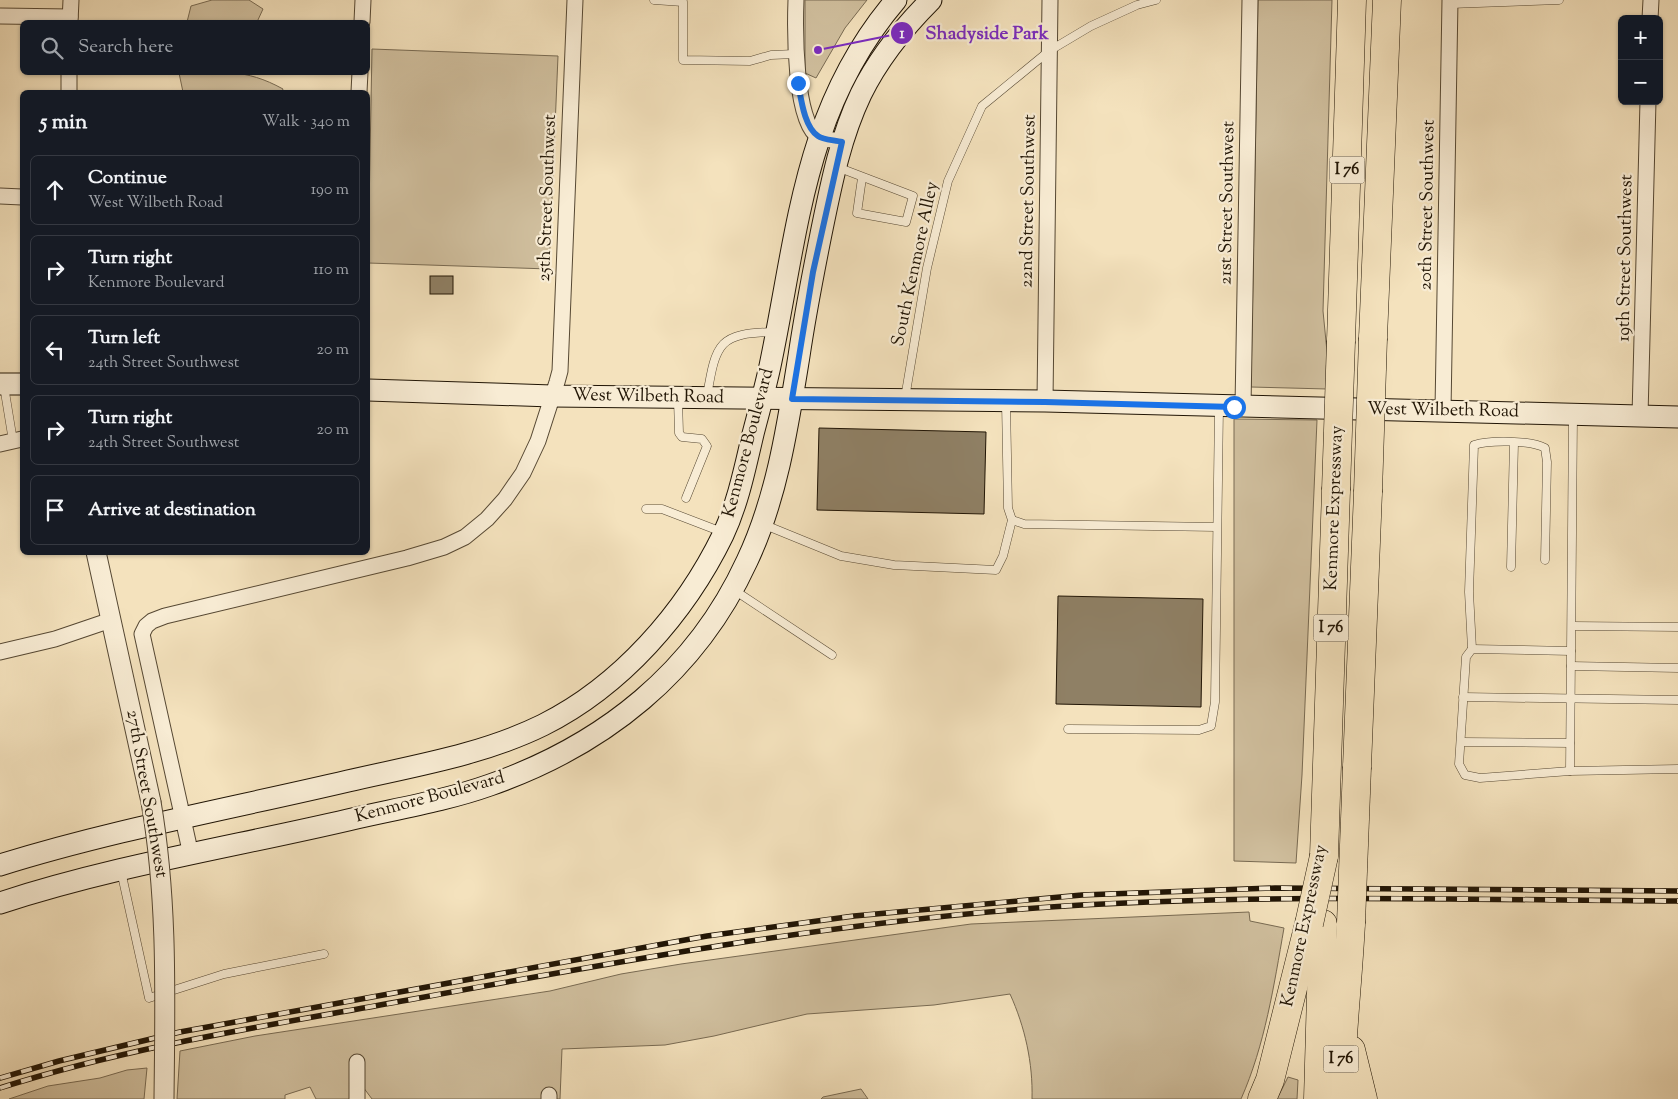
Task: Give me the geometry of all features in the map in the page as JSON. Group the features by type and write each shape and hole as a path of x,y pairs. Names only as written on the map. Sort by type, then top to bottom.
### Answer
{"highway":[{"name":"Kenmore Expressway","path":"1262,1099 1270,1080 1316,924 1324,856 1352,0"},
{"name":"Kenmore Expressway","path":"1340,1099 1341,1049 1345,1018 1351,923 1387,0"},
{"path":"1316,924 1318,1099"},
{"path":"1345,1018 1353,1067 1363,1099"}],"main road":[{"name":"Kenmore Boulevard","path":"0,865 183,819 486,748 545,724 600,688 648,644 686,597 724,533 733,511 762,398 801,200 819,137 839,87 854,59 896,0"},
{"name":"Kenmore Boulevard","path":"0,903 30,893 121,871 408,806 486,786 579,746 617,721 665,679 717,617 746,566 763,524 792,399 813,272 842,142 864,89 903,30 931,0"},
{"name":"West Wilbeth Road","path":"370,390 552,396 1006,401 1678,417"}],"street":[{"path":"0,16 70,20 71,0"},
{"path":"362,20 363,0"},
{"name":"25th Street Southwest","path":"146,626 165,616 407,558 444,547 464,537 487,519 524,473 538,441 560,371 575,0"},
{"path":"796,0 795,54 803,105 811,129 819,137 842,142"},
{"name":"22nd Street Southwest","path":"1045,402 1050,0"},
{"name":"21st Street Southwest","path":"1243,407 1250,0"},
{"path":"1650,15 1651,0"},
{"name":"20th Street Southwest","path":"1443,410 1450,2"},
{"path":"69,75 69,90"},
{"path":"359,90 360,75"},
{"name":"19th Street Southwest","path":"1640,416 1648,105"},
{"path":"0,196 20,197"},
{"name":"27th Street Southwest","path":"97,555 151,802 157,838 164,916 164,1099"},
{"path":"0,652 55,639 111,620"},
{"name":"27th Street Southwest","path":"146,626 142,634 191,856"},
{"path":"357,1099 358,1062"}],"lane":[{"path":"654,0 683,1 683,60 750,61 771,55 795,54"},
{"name":"South Kenmore Alley","path":"905,400 927,268 948,181 982,106 1049,51 1091,26 1137,5 1156,0"},
{"path":"1450,2 1560,0"},
{"path":"835,167 913,196 906,222 857,213 862,178"},
{"path":"706,398 712,362 721,344 733,336 745,332 776,332"},
{"path":"9,384 12,442"},
{"path":"678,397 679,433 682,437 702,439 708,446 686,498"},
{"path":"763,524 841,556 894,565 996,570 1003,556 1012,520 1008,508 1006,401"},
{"path":"1068,729 1200,730 1211,726 1214,702 1219,407"},
{"path":"1570,771 1574,414"},
{"path":"1545,560 1547,462 1545,448 1537,444 1514,443 1484,442 1474,445 1472,453 1469,592 1472,649 1466,657 1459,764 1465,775 1480,778 1570,771 1678,769"},
{"path":"1511,567 1514,443"},
{"path":"646,509 662,509 724,533"},
{"path":"1012,520 1024,524 1216,528"},
{"path":"733,589 832,655"},
{"path":"1572,626 1678,627"},
{"path":"1472,649 1571,651"},
{"path":"1571,666 1678,668"},
{"path":"1463,696 1678,700"},
{"path":"1460,742 1570,743"},
{"path":"121,871 150,998 224,974 324,954"}],"shaded area":[{"path":"212,0 249,0 263,9 258,20 188,20 191,6"},
{"path":"805,0 867,0 845,28 816,78 805,73"},
{"path":"1258,0 1332,0 1323,311 1329,372 1327,389 1251,387"},
{"path":"372,49 558,56 549,269 370,263"},
{"path":"179,75 247,75 283,89 283,90 183,90"},
{"path":"1234,419 1317,420 1302,775 1296,863 1234,861"},
{"path":"1249,912 1250,921 1284,928 1263,1036 1241,1099 1032,1099 1027,1045 1020,1019 1010,994 934,1005 807,1014 714,1036 665,1045 562,1049 560,1099 372,1099 357,1079 353,1099 316,1099 310,1087 285,1095 285,1099 177,1099 180,1051 255,1036 550,991 621,974 681,964 971,924"},
{"path":"147,1068 144,1099 9,1099 48,1086 100,1078 127,1070"},
{"path":"1288,1077 1298,1080 1297,1099 1277,1099"},
{"path":"861,1089 868,1099 821,1099 823,1097"}],"building":[{"path":"430,276 453,276 453,294 430,294"},
{"path":"819,428 986,432 984,514 817,510"},
{"path":"1058,596 1203,599 1201,707 1056,704"}],"railway":[{"path":"0,1078 59,1061 180,1032 707,936 854,916 1082,895 1275,888 1678,891"},
{"path":"0,1088 100,1060 254,1028 659,955 828,930 912,920 1082,905 1231,900 1678,901"}],"place":[{"name":"Shadyside Park","path":"818,50"}],"route":[{"path":"798,83 811,129 819,137 842,142 837,156 813,272 792,399 1045,402 1234,407"}]}
